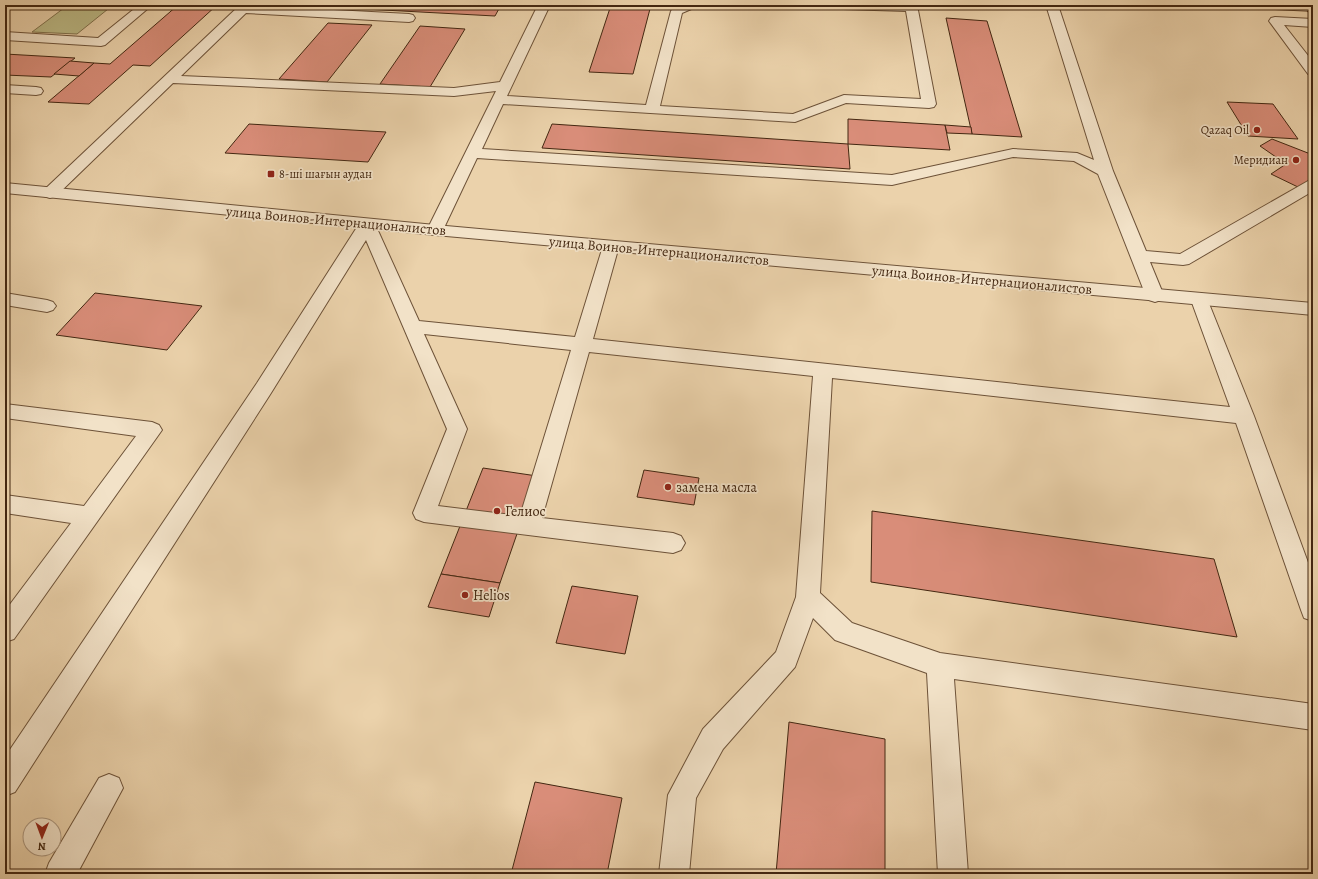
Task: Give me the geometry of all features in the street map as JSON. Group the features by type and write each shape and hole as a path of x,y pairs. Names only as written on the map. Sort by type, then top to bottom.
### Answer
{"street":[{"name":"улица Воинов-Интернационалистов","path":"5,188 368,224 1155,296 1313,309"}],"lane":[{"path":"5,36 101,42 146,5"},
{"path":"435,230 544,5"},
{"path":"652,109 677,11 692,5"},
{"path":"498,100 795,118 844,99 929,104 911,7 812,5"},
{"path":"1052,5 1105,171 1155,296"},
{"path":"1254,5 1311,7"},
{"path":"50,193 245,7 409,18"},
{"path":"1313,24 1275,21 1313,71"},
{"path":"170,79 454,92 504,86"},
{"path":"5,89 36,91"},
{"path":"472,153 892,180 1013,153 1077,157 1105,171"},
{"path":"1139,256 1183,260 1313,184"},
{"path":"368,224 457,429 424,513 673,543"},
{"path":"5,782 255,401 368,224"},
{"path":"528,526 611,246"},
{"path":"5,300 46,306"},
{"path":"1200,300 1244,416 1313,610"},
{"path":"412,326 1244,416"},
{"path":"674,874 682,795 713,739 786,659 808,597 823,371"},
{"path":"5,412 152,430 90,516 6,627"},
{"path":"5,504 90,516"},
{"path":"808,597 844,632 940,665 1313,717"},
{"path":"940,665 953,874"},
{"path":"60,874 109,788"}],"shaded area":[{"path":"68,5 113,5 77,34 32,32"}],"building":[{"path":"178,5 217,5 150,66 133,65 89,104 48,102 94,63 110,64"},
{"path":"290,5 501,5 495,16"},
{"path":"611,5 651,5 633,74 589,72"},
{"path":"946,18 987,21 1022,137 972,134"},
{"path":"328,23 372,25 327,82 279,79"},
{"path":"420,26 465,29 430,87 380,84"},
{"path":"5,54 75,58 51,77 5,75"},
{"path":"70,61 94,63 79,76 54,74"},
{"path":"1227,102 1273,104 1298,139 1248,136"},
{"path":"848,119 945,125 950,150 848,144"},
{"path":"249,124 386,132 368,162 225,153"},
{"path":"552,124 848,144 850,169 542,148"},
{"path":"945,125 971,127 972,134 947,133"},
{"name":"Меридиан","path":"1272,139 1313,155 1313,179 1300,188 1271,174 1286,164 1260,146"},
{"path":"95,293 202,306 167,350 56,335"},
{"path":"483,468 537,476 500,583 441,574"},
{"name":"замена масла","path":"644,470 699,478 694,505 637,497"},
{"path":"872,511 1214,559 1237,637 871,582"},
{"name":"Helios","path":"441,574 500,583 489,617 428,607"},
{"path":"572,586 638,596 625,654 556,643"},
{"path":"789,722 885,739 885,874 776,874"},
{"path":"535,782 622,798 607,874 511,874"}],"place":[{"name":"Qazaq Oil","path":"1257,130"},
{"name":"Меридиан","path":"1296,160"},
{"name":"8-ші шағын аудан","path":"271,174"},
{"name":"замена масла","path":"668,487"},
{"name":"Гелиос","path":"497,511"},
{"name":"Helios","path":"465,595"}]}
